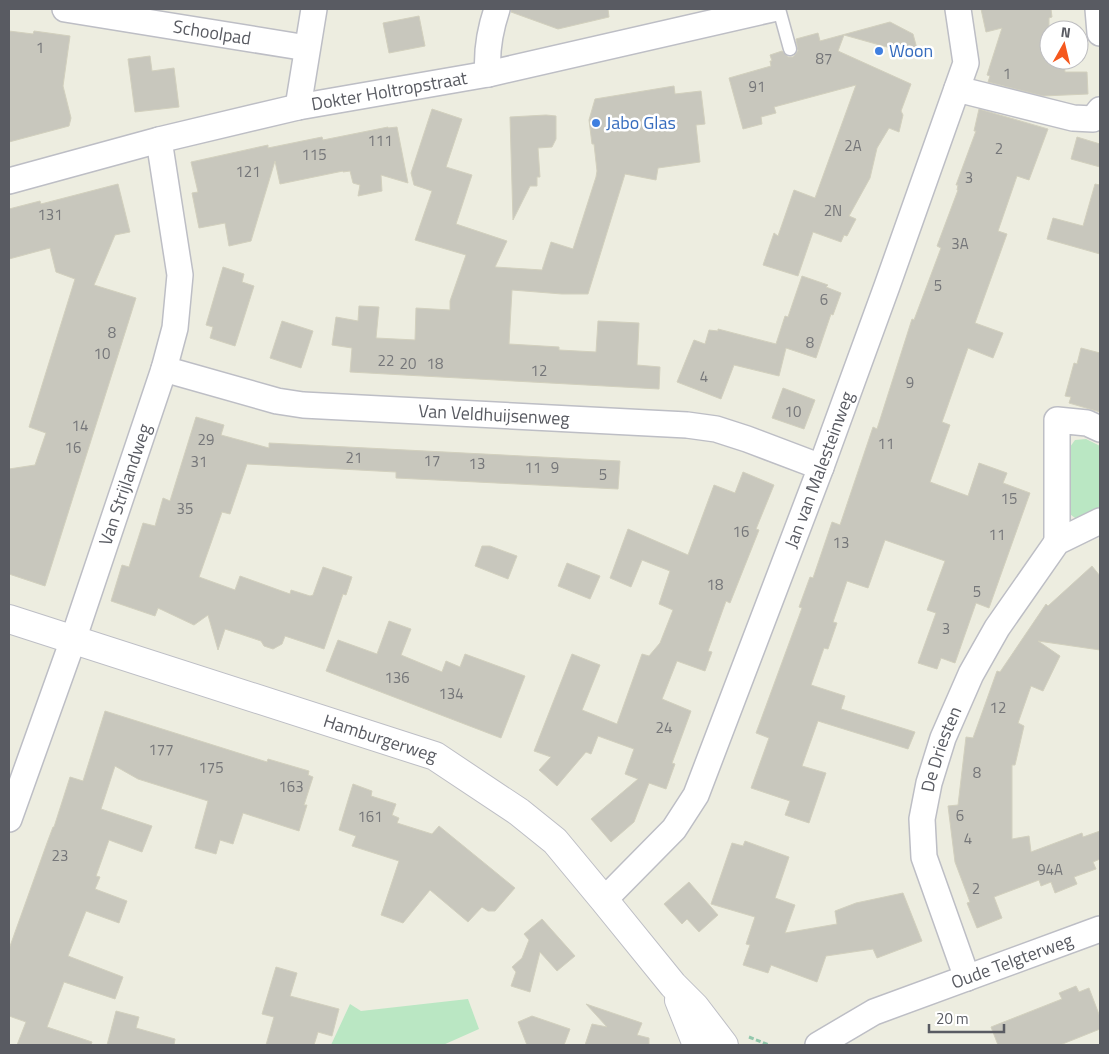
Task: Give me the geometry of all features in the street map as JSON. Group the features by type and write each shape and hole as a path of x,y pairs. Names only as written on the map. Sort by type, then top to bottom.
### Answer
{"street":[{"name":"Schoolpad","path":"66,9 117,13 307,48"},
{"path":"298,107 314,9"},
{"path":"488,74 486,58 488,40 497,9"},
{"name":"Dokter Holtropstraat","path":"9,181 159,140 298,107 488,74 772,9"},
{"name":"Jan van Malesteinweg","path":"604,900 674,829 696,794 821,468 966,63 958,9"},
{"path":"1098,9 1100,33"},
{"path":"957,89 1074,118 1093,119 1100,110"},
{"name":"Van Strijlandweg","path":"9,819 73,640 164,368 175,328 180,275 159,140"},
{"name":"Van Veldhuijsenweg","path":"164,368 277,401 303,405 687,425 716,429 821,468"},
{"path":"1057,542 1058,420 1088,424 1100,429"},
{"name":"De Driesten","path":"967,978 924,857 922,819 943,738 970,674 997,628 1057,542 1100,521"},
{"name":"Hamburgerweg","path":"9,619 434,756 519,812 548,836 604,900 673,985 695,1007 724,1045"},
{"name":"Oude Telgterweg","path":"818,1045 874,1012 1100,929"},
{"name":"Hamburgerweg","path":"673,985 697,1045"}],"lane":[{"path":"779,9 790,49"}],"green space":[{"path":"1086,439 1100,446 1100,513 1089,519 1081,520 1073,517 1064,508 1070,447 1075,440"},
{"path":"468,999 479,1029 443,1045 331,1045 350,1004 361,1011"}],"building":[{"path":"511,9 608,9 609,17 558,29 511,12"},
{"path":"981,9 1051,9 1052,17 1049,20 1039,20 1039,70 1087,72 1088,94 1043,96 988,82 990,76 987,75 1002,28 986,32"},
{"path":"419,16 425,46 389,53 383,23"},
{"path":"890,22 913,34 919,56 844,35 838,51 911,84 901,111 903,115 899,132 889,128 877,148 870,178 849,216 856,219 847,236 844,235 841,242 813,232 798,276 763,265 774,233 778,236 794,190 815,198 856,85 774,107 776,113 761,117 762,124 743,129 729,78 771,66 770,55 782,51 788,57 793,57 798,51 796,39 818,33 820,41"},
{"path":"9,31 33,34 34,31 70,36 63,86 71,118 69,126 9,142"},
{"path":"150,56 152,71 174,68 179,107 135,112 128,59"},
{"path":"674,86 675,94 701,91 705,124 696,125 700,162 658,168 656,180 625,174 588,294 512,290 509,344 559,347 559,350 596,352 598,321 639,323 637,365 660,367 659,389 350,372 352,348 332,345 336,317 358,321 359,306 379,307 376,338 415,340 416,308 450,310 450,301 466,255 415,240 432,191 414,185 411,173 432,109 462,119 446,167 472,175 456,224 507,241 495,267 542,270 551,242 573,249 596,177 594,144 592,144 589,120 595,99"},
{"path":"979,109 1048,129 1029,180 1017,176 998,231 1007,234 975,323 1003,333 993,358 968,348 942,422 950,425 930,482 968,496 979,463 1007,473 1003,483 1030,493 989,608 976,603 955,663 941,658 937,669 918,663 936,613 927,610 945,561 885,540 868,588 847,581 833,622 837,623 828,649 824,648 811,685 845,696 841,709 915,732 908,749 818,721 802,766 826,773 809,823 785,815 790,801 751,788 769,738 756,733 802,608 799,607 810,577 813,578 832,522 840,525 873,427 877,429 912,319 914,320 941,248 937,246 958,190 958,185 956,185 976,131 974,131"},
{"path":"556,116 556,139 552,147 538,148 540,177 537,177 537,186 530,186 513,220 510,117"},
{"path":"388,127 397,127 408,183 381,175 382,191 358,196 360,185 353,183 350,171 280,184 275,161 251,241 229,246 225,223 199,228 192,193 198,192 191,162 268,145 268,148 322,137 323,140"},
{"path":"1077,137 1100,144 1100,167 1071,159"},
{"path":"118,184 130,232 115,235 94,285 136,298 45,586 9,574 9,469 35,465 46,433 29,427 75,279 56,272 50,248 9,259 9,209 40,201 41,204"},
{"path":"1095,184 1100,185 1100,254 1047,239 1053,218 1083,226"},
{"path":"223,267 244,274 242,282 254,286 235,346 210,338 213,327 206,325"},
{"path":"802,276 828,285 826,287 841,293 833,315 831,314 816,358 786,348 779,376 734,365 721,399 677,382 694,340 705,344 709,330 718,331 718,329 776,344 785,316 788,317"},
{"path":"282,321 313,331 301,368 270,358"},
{"path":"1081,348 1100,353 1100,412 1069,403 1071,397 1065,396 1074,363 1077,364"},
{"path":"783,388 815,400 804,429 772,418"},
{"path":"196,417 224,425 221,435 269,448 269,443 620,461 618,489 396,478 396,472 247,464 230,514 222,512 199,577 235,590 240,576 290,594 291,590 310,596 313,595 323,567 352,577 346,595 343,594 324,649 285,636 282,644 273,649 264,646 261,641 225,629 218,650 208,615 194,625 158,608 155,616 111,601 122,565 129,567 143,523 155,526 163,498 170,501"},
{"path":"743,472 774,485 756,529 759,530 730,603 726,601 708,651 712,652 705,671 677,661 662,699 691,711 672,763 675,764 666,789 649,783 634,822 611,842 591,819 638,779 625,774 634,749 598,736 591,754 586,752 557,786 539,770 551,757 534,751 572,654 600,665 582,710 617,724 642,654 649,656 660,643 673,610 659,604 670,571 642,560 631,587 610,578 628,529 688,555 714,485 735,493"},
{"path":"482,546 490,546 517,556 508,579 475,566"},
{"path":"567,563 600,576 590,599 558,586"},
{"path":"1092,566 1100,576 1100,650 1038,641 1060,656 1043,691 1031,686 1018,723 1024,726 1015,765 1012,765 1012,839 1029,836 1031,852 1082,833 1083,837 1100,831 1100,859 1093,862 1096,869 1074,877 1077,884 1055,893 1051,882 1041,886 1039,880 994,897 1002,918 977,928 967,903 970,902 955,862 948,806 958,805 966,737 973,738 997,671 1000,672 1046,604 1048,606"},
{"path":"389,621 411,629 401,655 442,672 446,661 460,667 465,654 525,676 501,738 326,671 338,640 377,654"},
{"path":"105,711 267,762 268,759 309,771 308,775 313,777 304,805 307,805 299,831 243,813 233,844 220,840 216,854 195,848 208,801 138,779 115,766 101,809 152,826 142,852 109,840 96,876 100,877 95,889 127,901 119,923 86,911 68,956 123,977 115,999 64,982 47,1027 92,1042 91,1045 17,1045 26,1022 9,1016 9,949 54,827 70,777 83,781"},
{"path":"353,784 372,791 371,796 396,804 392,815 399,818 397,823 432,834 439,826 515,888 495,911 488,911 482,907 468,922 430,890 403,923 381,915 399,861 352,846 356,836 339,830"},
{"path":"745,841 789,857 775,898 795,905 785,933 837,924 835,911 856,903 903,893 922,941 877,958 873,949 826,956 817,982 771,965 768,973 743,965 750,945 746,944 755,917 711,904 732,843 743,846"},
{"path":"689,882 718,915 699,932 687,919 682,924 664,904"},
{"path":"542,919 575,956 557,971 540,952 530,992 511,986 516,972 512,967 522,958 529,940 524,934"},
{"path":"276,967 297,973 290,996 339,1009 332,1036 318,1032 314,1045 266,1045 274,1017 262,1014"},
{"path":"1076,986 1079,992 1089,988 1100,1017 1100,1029 1060,1045 998,1045 991,1027 1062,999 1059,993"},
{"path":"586,1004 642,1023 637,1035 649,1038 649,1045 585,1045 592,1024 607,1027"},
{"path":"116,1011 139,1017 136,1028 175,1039 174,1045 107,1045"},
{"path":"532,1016 570,1029 564,1045 527,1045 518,1022"}],"place":[{"name":"Woon","path":"879,51"},
{"name":"Jabo Glas","path":"596,123"}]}
